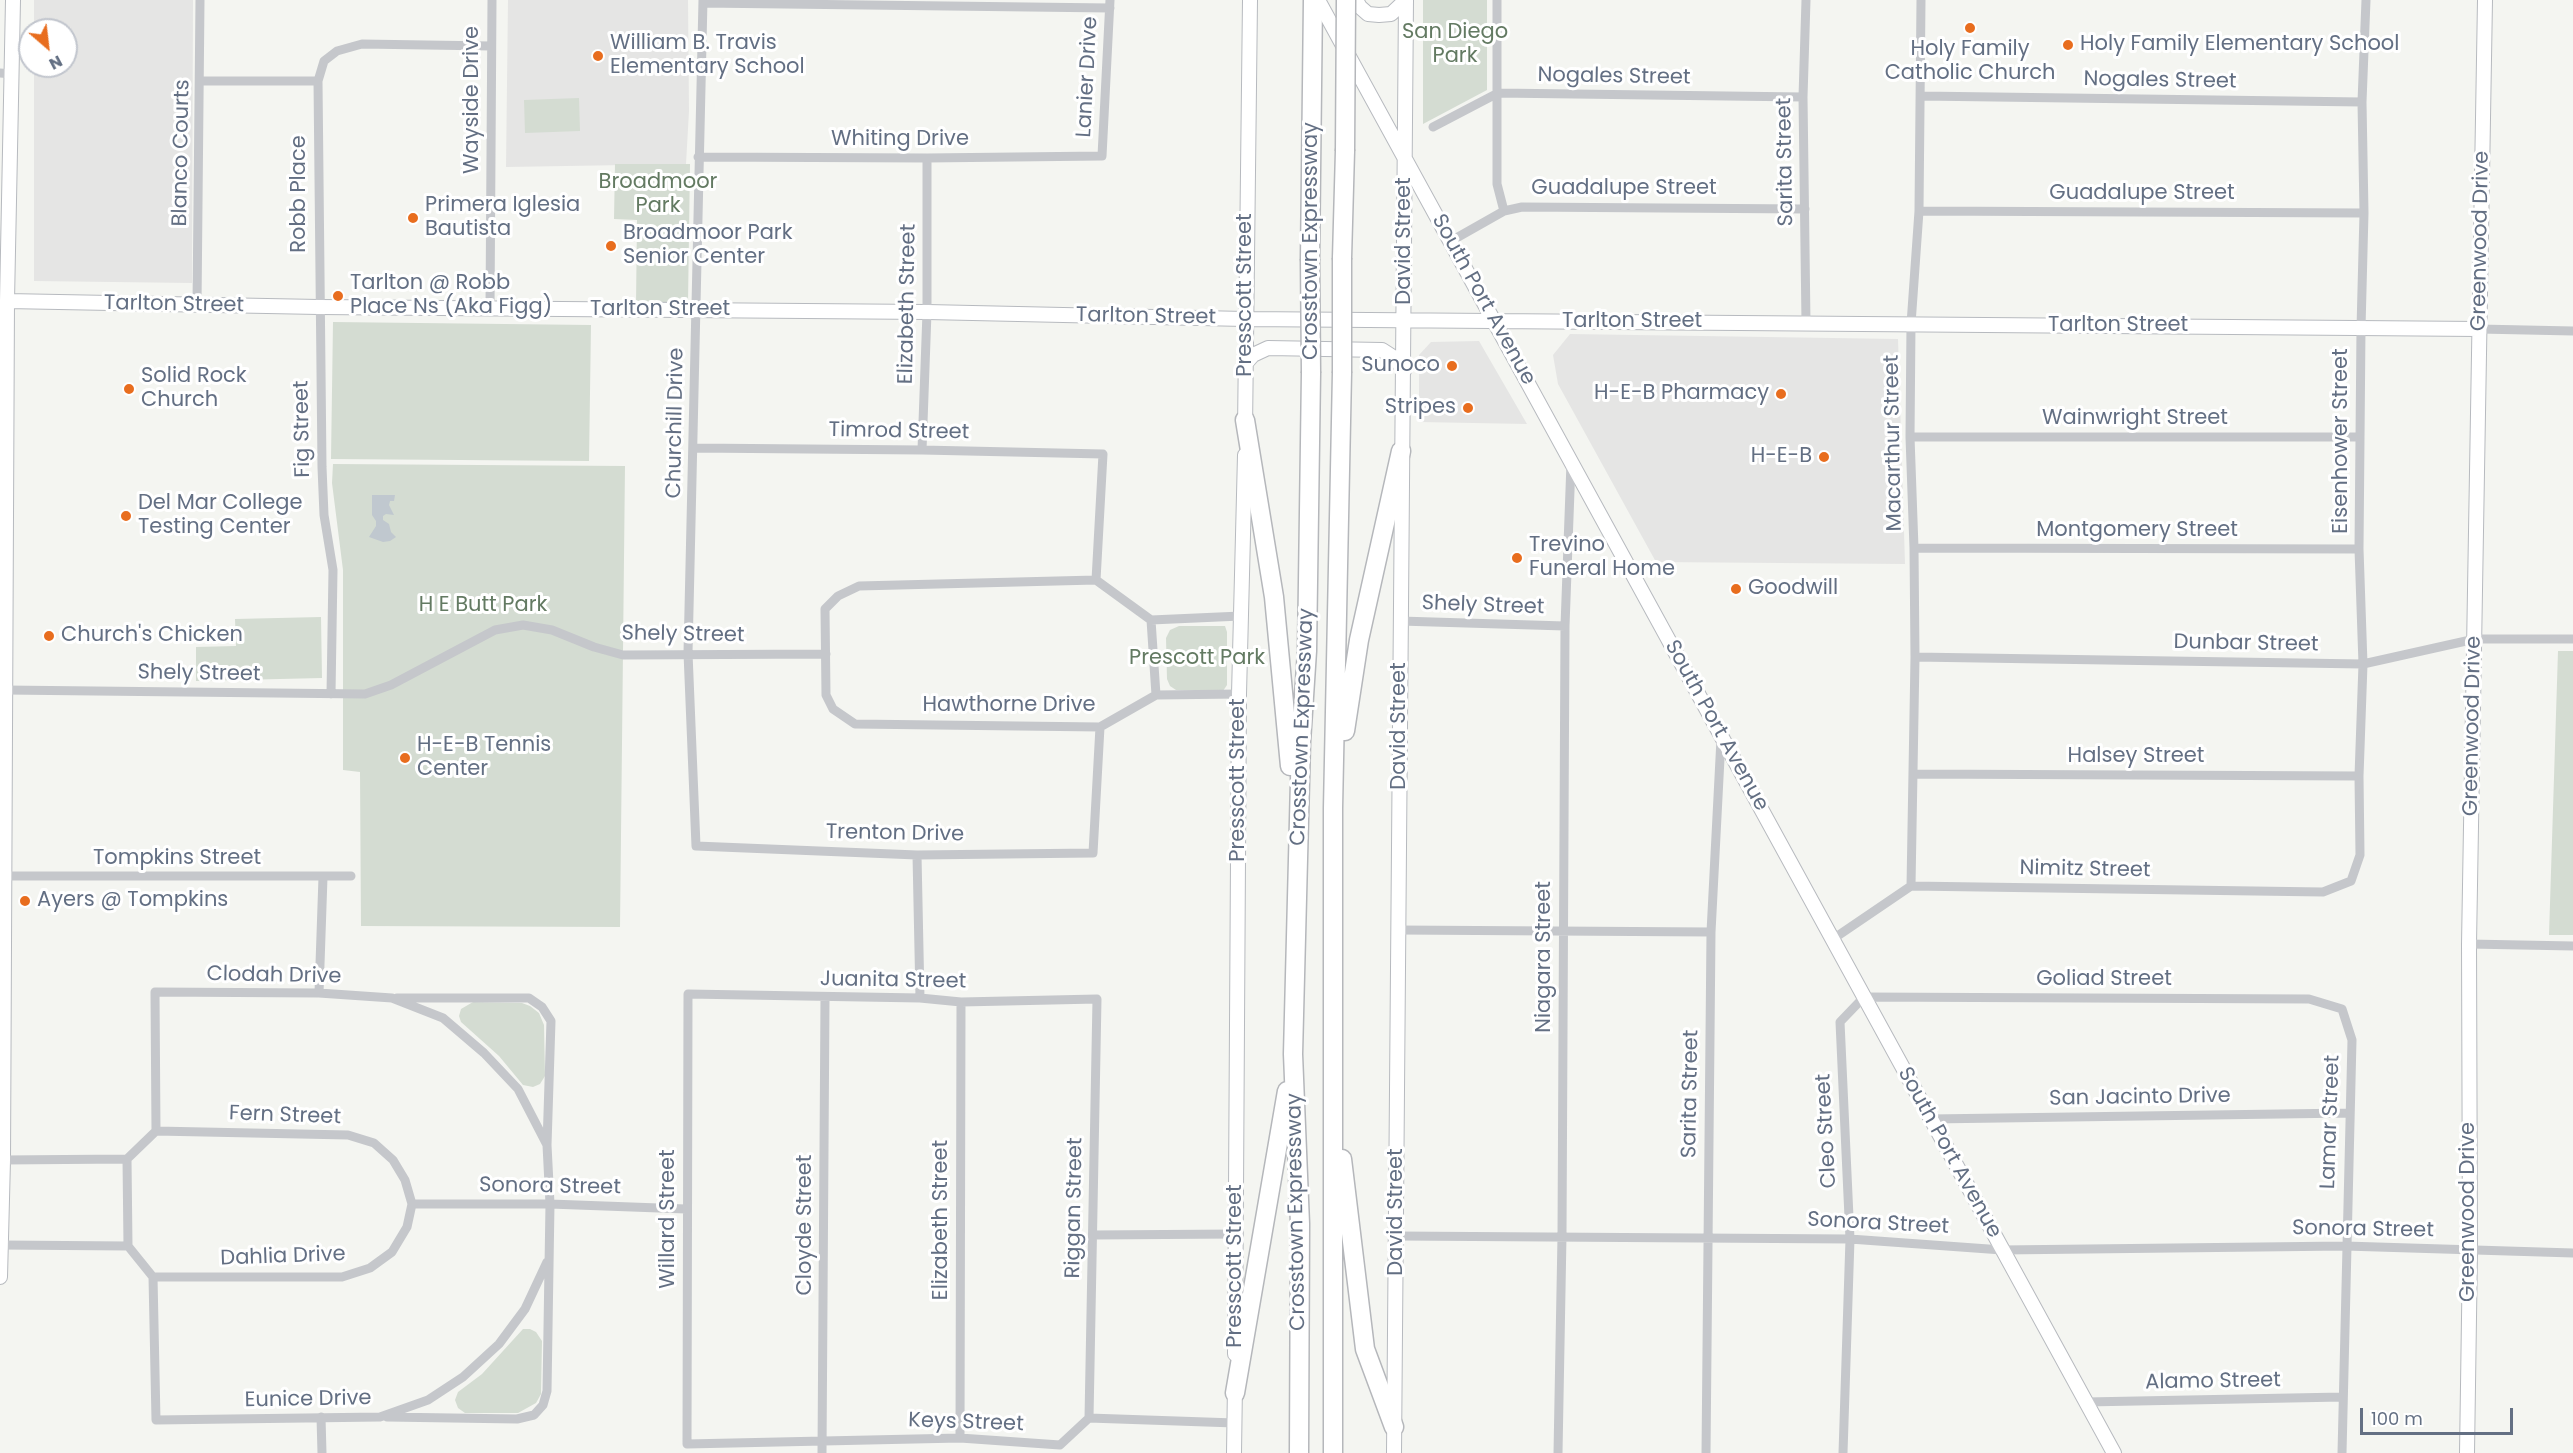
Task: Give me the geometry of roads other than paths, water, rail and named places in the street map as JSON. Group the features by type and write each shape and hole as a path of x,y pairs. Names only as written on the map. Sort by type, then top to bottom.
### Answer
{"highway":[{"name":"Crosstown Expressway","path":"1299,1453 1300,1224 1293,1054 1300,742 1307,651 1311,373 1310,259 1315,0"},
{"name":"Crosstown Expressway","path":"1332,1453 1334,798 1346,0"},
{"path":"1245,420 1274,597 1298,852"},
{"path":"1334,798 1359,640 1401,451"},
{"path":"1235,1393 1293,1054"},
{"path":"1332,1079 1365,1349 1394,1426"}],"main road":[{"path":"0,1276 3,1160 4,383 8,301 5,228 6,73 13,0"},
{"name":"Presscott Street","path":"1234,1453 1239,694 1250,0"},
{"name":"South Port Avenue","path":"1315,0 1451,241 2114,1453"},
{"path":"1356,0 1368,14 1379,15 1391,14 1406,0"},
{"name":"David Street","path":"1395,1453 1406,0"},
{"name":"Greenwood Drive","path":"2467,1453 2470,1250 2469,944 2485,0"},
{"name":"Tarlton Street","path":"8,301 320,308 927,312 1245,319 2479,329"},
{"path":"1245,364 1253,355 1268,348 1382,350 1396,359 1404,371"}],"street":[{"name":"Blanco Courts","path":"197,306 200,0"},
{"name":"Wayside Drive","path":"490,309 492,0"},
{"path":"1497,0 1497,184 1504,211"},
{"name":"Sarita Street","path":"1806,0 1803,97 1806,323"},
{"name":"Macarthur Street","path":"1911,886 1915,657 1910,437 1911,324 1919,211 1921,0"},
{"name":"Eisenhower Street","path":"2351,880 2360,855 2359,776 2363,664 2359,549 2364,213 2362,102 2366,0"},
{"path":"703,2 1110,4"},
{"name":"Churchill Drive","path":"696,846 688,653 703,2"},
{"name":"Lanier Drive","path":"1102,156 1110,4"},
{"path":"201,81 318,81 324,61 338,51 362,44 491,46"},
{"name":"Robb Place","path":"318,81 320,308"},
{"name":"Nogales Street","path":"1433,127 1498,93 1803,97"},
{"name":"Nogales Street","path":"1921,96 2362,102"},
{"name":"Whiting Drive","path":"698,157 1102,156"},
{"name":"Elizabeth Street","path":"922,450 927,312 927,158"},
{"name":"Guadalupe Street","path":"1451,241 1504,211 1543,205 1805,209"},
{"name":"Guadalupe Street","path":"1919,211 2364,213"},
{"name":"Fig Street","path":"320,308 324,515 333,570 331,694"},
{"name":"Tarlton Street","path":"2479,329 2573,331"},
{"name":"Wainwright Street","path":"1910,437 2360,437"},
{"name":"Timrod Street","path":"694,448 1103,454 1096,580"},
{"name":"Niagara Street","path":"1558,1453 1562,1236 1565,626 1571,461"},
{"name":"Montgomery Street","path":"1914,548 2359,549"},
{"path":"826,654 825,609 838,596 859,586 1096,580 1151,620 1241,616"},
{"path":"1151,620 1156,695"},
{"name":"Shely Street","path":"1400,621 1565,626"},
{"name":"Shely Street","path":"5,690 365,694 391,685 495,630 523,626 552,630 594,647 623,655 826,654"},
{"name":"Dunbar Street","path":"1915,657 2363,664 2475,639 2573,639"},
{"name":"Hawthorne Drive","path":"826,654 826,695 833,709 855,724 1100,726 1156,695 1239,694"},
{"name":"Trenton Drive","path":"696,846 917,855 1093,853 1100,726"},
{"name":"Sarita Street","path":"1706,1453 1711,932 1721,736"},
{"name":"Halsey Street","path":"1913,774 2359,776"},
{"path":"917,855 920,998"},
{"name":"Tompkins Street","path":"4,876 351,876"},
{"path":"319,993 323,877"},
{"name":"Nimitz Street","path":"1911,886 2324,892 2351,880"},
{"path":"1833,939 1911,886"},
{"path":"1398,930 1711,932"},
{"path":"2469,944 2573,946"},
{"name":"Clodah Drive","path":"156,1131 155,992 319,993 392,998 529,998 542,1007 551,1021 547,1145 550,1204"},
{"name":"Juanita Street","path":"688,994 920,998 961,1002 1097,999"},
{"name":"Willard Street","path":"687,1444 688,994"},
{"name":"Goliad Street","path":"1864,997 2309,999 2342,1009"},
{"name":"Cleo Street","path":"1843,1453 1850,1239 1840,1022 1864,997"},
{"name":"Clodah Drive","path":"392,998 443,1018 484,1053 518,1089 547,1145"},
{"name":"Cloyde Street","path":"822,1453 825,998"},
{"name":"Riggan Street","path":"1089,1418 1097,999"},
{"name":"Elizabeth Street","path":"960,1438 961,1002"},
{"name":"Lamar Street","path":"2342,1009 2352,1040 2345,1246 2342,1453"},
{"name":"San Jacinto Drive","path":"1931,1119 2350,1113"},
{"path":"3,1160 127,1159 156,1131"},
{"name":"Fern Street","path":"156,1131 348,1135 374,1143 393,1160 405,1180 412,1204"},
{"path":"127,1159 128,1246 153,1277"},
{"name":"Sonora Street","path":"412,1204 550,1204 687,1209"},
{"name":"Dahlia Drive","path":"153,1277 342,1277 370,1268 392,1252 407,1227 412,1204"},
{"name":"Eunice Drive","path":"153,1277 156,1420 380,1417 428,1400 463,1377 499,1344 525,1310 547,1262 550,1204"},
{"path":"1093,1235 1236,1234"},
{"name":"Sonora Street","path":"1397,1236 1850,1239 2002,1250 2345,1246 2573,1253"},
{"path":"1,1245 128,1246"},
{"path":"380,1417 517,1419 534,1415 543,1405 547,1390 547,1262"},
{"name":"Alamo Street","path":"2086,1402 2342,1397"},
{"path":"321,1417 322,1453"},
{"path":"1089,1418 1234,1423"},
{"name":"Keys Street","path":"687,1444 960,1438 1060,1449 1089,1418"}],"place":[{"name":"Holy Family Catholic Church","path":"1970,28"},
{"name":"Holy Family Elementary School","path":"2068,45"},
{"name":"William B. Travis Elementary School","path":"598,56"},
{"name":"Primera Iglesia Bautista","path":"413,218"},
{"name":"Broadmoor Park Senior Center","path":"611,246"},
{"name":"Tarlton @ Robb Place Ns (Aka Figg)","path":"338,296"},
{"name":"Sunoco","path":"1452,366"},
{"name":"Solid Rock Church","path":"129,389"},
{"name":"H-E-B Pharmacy","path":"1781,394"},
{"name":"Stripes","path":"1468,408"},
{"name":"H-E-B","path":"1824,457"},
{"name":"Del Mar College Testing Center","path":"126,516"},
{"name":"Trevino Funeral Home","path":"1517,558"},
{"name":"Goodwill","path":"1736,589"},
{"name":"Church's Chicken","path":"49,636"},
{"name":"H-E-B Tennis Center","path":"405,758"},
{"name":"Ayers @ Tompkins","path":"25,901"}],"park label":[{"name":"San Diego Park","path":"1455,45"},
{"name":"Broadmoor Park","path":"658,195"},
{"name":"H E Butt Park","path":"483,606"},
{"name":"Prescott Park","path":"1197,659"}]}
